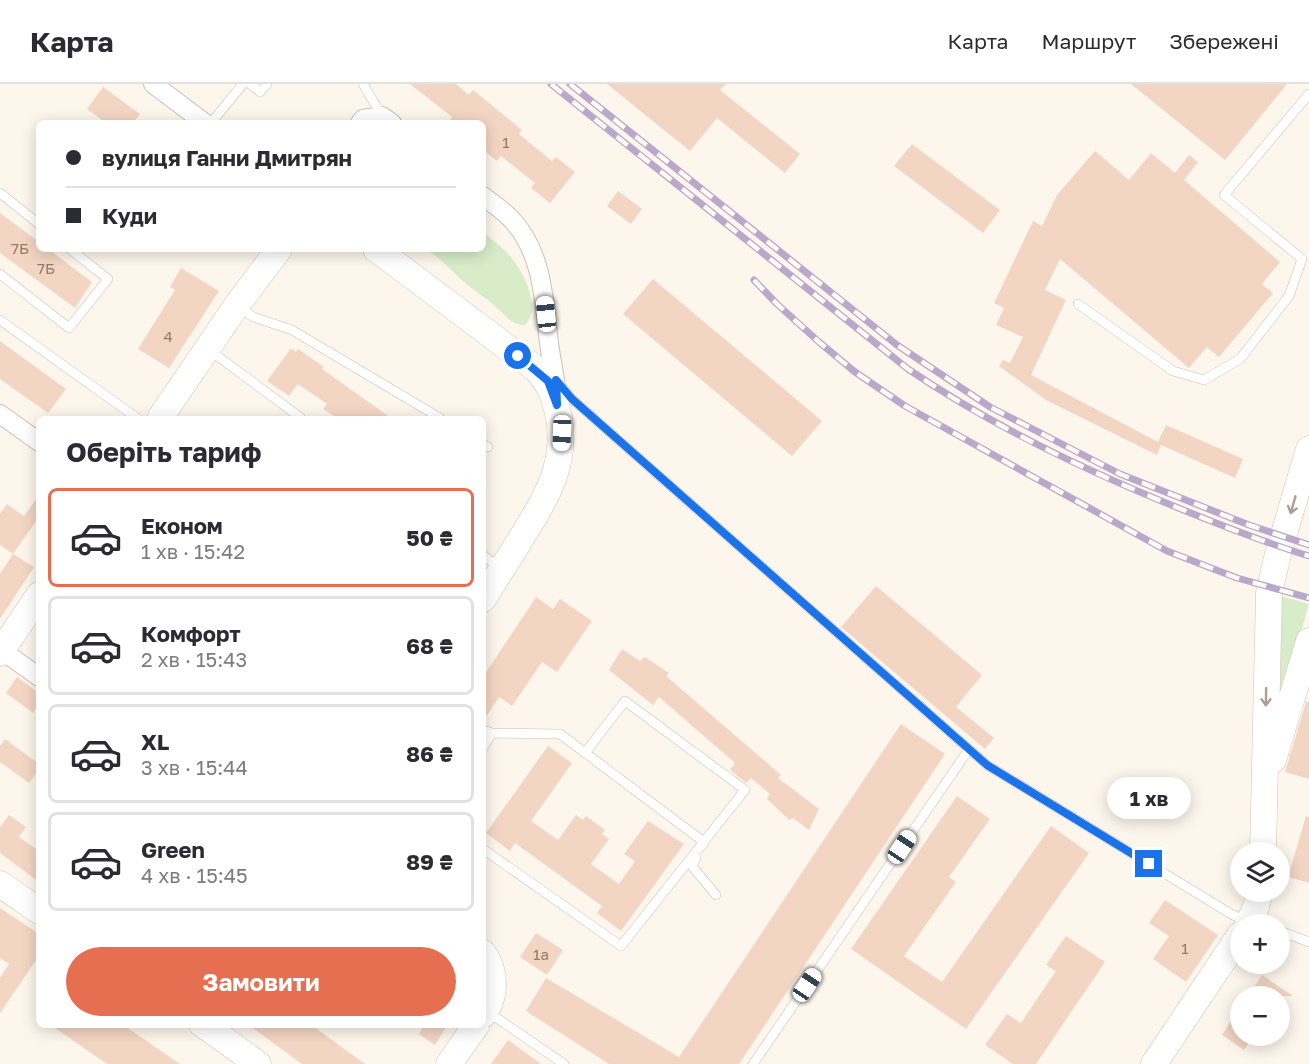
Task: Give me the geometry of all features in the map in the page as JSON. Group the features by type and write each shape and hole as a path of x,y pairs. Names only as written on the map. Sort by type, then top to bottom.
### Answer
{"street":[{"path":"153,84 201,120"},
{"path":"362,120 387,119"},
{"path":"486,198 519,228 532,253 540,278 550,354 550,385 562,433 561,447 550,489 493,562 486,588"},
{"path":"161,416 237,305 277,252"},
{"path":"380,252 550,385"},
{"path":"0,414 36,440"},
{"path":"1263,842 1269,593 1309,449"},
{"path":"36,599 1,651 36,675"},
{"path":"1264,792 1309,641"},
{"path":"0,884 36,909"},
{"path":"1154,1064 1230,952"},
{"path":"486,959 493,981 486,1002"},
{"path":"208,1028 258,1064"},
{"path":"449,1064 472,1028"}],"lane":[{"path":"213,120 243,84"},
{"path":"250,84 260,92 267,84"},
{"path":"363,84 387,119"},
{"path":"1078,304 1173,371 1204,380 1240,358 1289,296 1302,259 1224,195 1309,94"},
{"path":"0,193 36,222"},
{"path":"0,274 69,328 108,279 74,252"},
{"path":"237,305 253,317 292,330 437,416"},
{"path":"0,320 134,416"},
{"path":"208,350 298,416"},
{"path":"550,385 572,399 987,765 1231,914"},
{"path":"486,851 621,946 745,790 625,701 585,753"},
{"path":"488,731 560,734 704,842"},
{"path":"753,1064 969,749"},
{"path":"704,842 692,866 716,895"},
{"path":"1290,935 1309,942"},
{"path":"486,1009 564,1064"}],"green space":[{"path":"486,234 511,257 521,272 532,301 529,318 524,325 509,319 430,252 486,252"},
{"path":"1277,595 1309,604 1279,710"}],"building":[{"path":"410,84 456,84 469,95 473,90 522,130 519,134 552,161 556,157 575,172 550,203 531,188 535,183 501,156 497,161 486,152 486,120 450,120 452,117"},
{"path":"607,84 726,84 720,90 800,154 785,173 717,118 690,151"},
{"path":"1131,84 1287,84 1225,160"},
{"path":"103,87 140,114 135,120 102,120 87,109"},
{"path":"912,144 1000,210 983,233 894,166"},
{"path":"1095,151 1129,180 1151,153 1175,173 1189,155 1198,162 1184,180 1280,262 1262,284 1273,293 1219,357 1207,347 1189,368 1060,259 1045,290 1066,300 1031,375 1158,442 1166,425 1243,459 1235,478 1161,445 1157,455 1046,400 999,366 1003,360 1010,363 1023,337 996,325 1004,308 994,303 1033,221 1042,226 1057,195"},
{"path":"618,191 642,209 631,224 607,206"},
{"path":"0,213 36,240 36,252 52,252 92,282 75,308 0,253"},
{"path":"181,268 219,291 169,368 138,349 175,290 170,287"},
{"path":"653,279 822,421 792,456 623,314"},
{"path":"0,341 66,389 48,413 0,379"},
{"path":"291,348 296,352 298,349 388,416 334,416 323,409 327,404 298,384 289,396 267,381"},
{"path":"36,499 36,521 13,554 0,545 0,514 7,504 24,516"},
{"path":"13,554 34,567 0,619 0,574"},
{"path":"876,586 982,675 956,707 994,738 985,749 841,627"},
{"path":"536,597 553,609 560,599 592,621 557,672 542,662 512,706 499,697 486,716 486,672"},
{"path":"622,649 640,661 645,657 669,673 666,676 781,775 778,778 819,809 809,830 793,818 789,820 767,799 770,794 751,778 746,783 730,770 735,763 659,697 653,705 609,670"},
{"path":"17,677 36,691 36,708 33,713 6,693"},
{"path":"1306,702 1309,702 1309,779 1285,772"},
{"path":"901,724 945,754 739,1064 609,1064 526,1011 546,978 679,1057"},
{"path":"5,739 36,762 36,774 29,783 0,762 0,746"},
{"path":"548,746 572,763 531,821 558,840 576,815 583,820 586,816 605,830 602,834 609,839 591,864 619,884 635,861 624,854 648,821 684,844 621,931 597,913 602,906 515,843 510,851 486,833"},
{"path":"957,796 990,819 949,877 956,882 904,956 942,982 1051,826 1089,853 966,1029 851,949"},
{"path":"9,815 26,827 19,837 36,849 36,880 0,853 0,827"},
{"path":"1306,816 1309,817 1309,883 1290,878 1290,870"},
{"path":"1165,900 1218,935 1186,982 1153,959 1169,936 1149,923"},
{"path":"0,908 36,932 36,960 0,1013 0,978 9,964 0,958"},
{"path":"536,933 563,950 547,975 520,957"},
{"path":"1066,936 1105,962 1036,1064 1013,1064 985,1045 1007,1014 1021,1023 1056,971 1046,965"},
{"path":"1262,975 1278,986 1255,986"},
{"path":"1230,1023 1230,1040 1222,1035"},
{"path":"55,1028 128,1028 180,1064 107,1064"},
{"path":"252,1028 316,1028 365,1064 302,1064"},
{"path":"423,1028 446,1028 435,1045 419,1034"},
{"path":"508,1040 541,1064 491,1064"}],"railway":[{"path":"551,84 908,369 940,390 1005,428 1072,462 1225,527 1309,556"},
{"path":"570,84 897,345 990,407 1120,474 1249,525 1309,545"},
{"path":"754,280 819,342 855,372 905,406 1167,551 1237,578 1309,598"}],"route":[{"path":"518,356 548,381 557,405 556,380 572,399 987,765 1149,864"}]}
